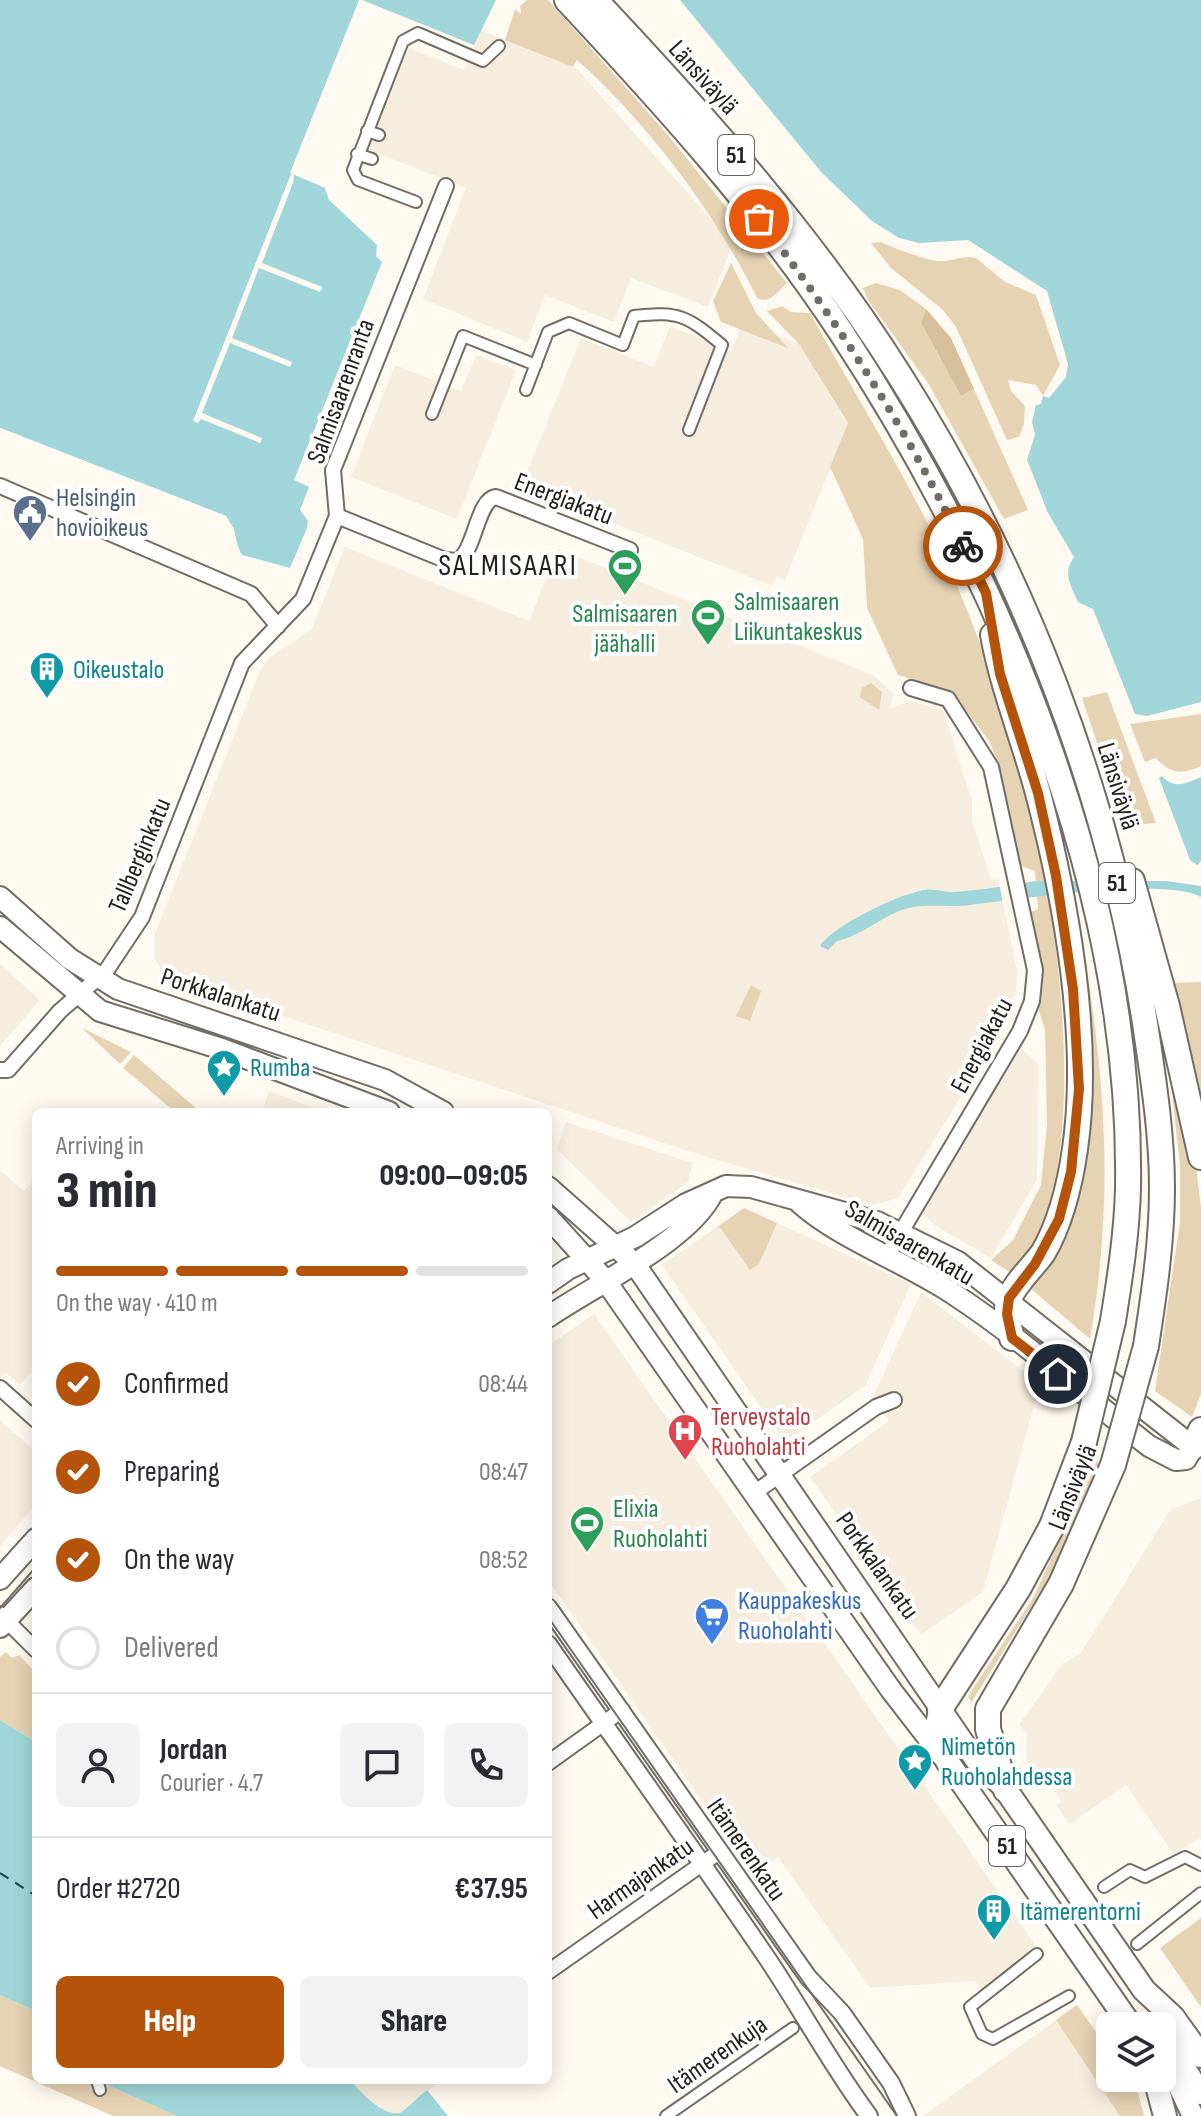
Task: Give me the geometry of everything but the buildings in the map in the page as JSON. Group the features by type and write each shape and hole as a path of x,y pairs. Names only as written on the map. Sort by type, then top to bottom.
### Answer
{"highway":[{"name":"Länsiväylä","path":"567,0 686,129 783,251 840,330 914,450 986,593 1036,710 1060,779 1082,858 1113,1002 1127,1133 1128,1190 1113,1321 1084,1442 1052,1526 1018,1589 940,1709"},
{"name":"Länsiväylä","path":"595,0 759,182 812,250 899,373 975,505 1062,700 1109,850 1135,968 1152,1071 1162,1190 1157,1267 1146,1346 1113,1465 1061,1584 988,1709 988,1729 1006,1790"},
{"path":"986,593 1000,674 1038,793 1056,876 1073,989 1078,1051 1075,1148 1062,1208 1045,1248 1009,1298 1007,1314 1012,1338"},
{"path":"1062,700 1108,805 1136,894 1167,1006 1201,1157"}],"main road":[{"name":"Porkkalankatu","path":"0,897 70,959 98,978 135,996 273,1039 385,1080 436,1108"},
{"name":"Porkkalankatu","path":"0,927 78,996 100,1011 222,1049 378,1108"},
{"name":"Salmisaarenkatu","path":"552,1281 650,1228 686,1204 726,1186 741,1185 901,1231 958,1262 1197,1438 1186,1459 1176,1460 1149,1446 955,1295 888,1254 820,1221 800,1203"},
{"name":"Porkkalankatu","path":"552,1190 634,1263 977,1762 1006,1790 1144,1990 1154,2012"},
{"path":"552,1314 634,1263 702,1214 712,1194"},
{"path":"552,1221 605,1280 891,1690 947,1761"},
{"path":"0,1579 32,1543"},
{"path":"2,1620 32,1592"},
{"name":"51","path":"940,1709 936,1732 947,1761 1121,2012"},
{"name":"Porkkalankatu","path":"1144,1990 1173,2017 1201,2056"},
{"name":"Porkkalankatu","path":"1176,2053 1201,2094"},
{"path":"1176,2088 1193,2116"},
{"path":"1159,2092 1165,2116"}],"street":[{"path":"416,202 358,180 353,170 403,41 418,33 483,61 499,46"},
{"path":"367,131 379,135"},
{"path":"357,154 372,159"},
{"name":"Salmisaarenranta","path":"278,626 303,599 337,516 333,470 446,186"},
{"path":"526,390 548,332 569,323 623,345 634,316 671,312 699,326 722,345 689,430"},
{"path":"432,414 463,336 536,365"},
{"path":"0,486 251,594 278,626"},
{"name":"Energiakatu","path":"337,516 445,560 458,561 466,554 486,503 496,497 630,550"},
{"name":"Tallberginkatu","path":"0,1070 8,1070 98,978 142,917 242,663 278,626"},
{"name":"Energiakatu","path":"888,1254 1028,1014 1035,970 991,767 948,699 911,688"},
{"path":"0,1388 32,1416"},
{"path":"754,1493 876,1407 894,1400"},
{"name":"Itämerenkatu","path":"552,1613 808,1977 842,2013 891,2083 907,2116"},
{"path":"2,1620 32,1646"},
{"name":"Itämerenkatu","path":"552,1650 702,1864 869,2116"},
{"path":"552,1760 622,1710"},
{"name":"Harmajankatu","path":"552,1969 719,1852"},
{"path":"1104,1887 1130,1870 1145,1877 1185,1857 1201,1865"},
{"path":"1137,1944 1201,1893"},
{"path":"1037,1954 970,2007 982,2034 993,2039 1069,1996"},
{"name":"Itämerenkuja","path":"666,2116 793,2028"}],"shaded area":[{"path":"527,0 548,0 668,135 787,283 774,296 766,300 757,298 721,234 678,171 629,112 577,60 573,67 505,40 515,9 521,14 520,6"},
{"path":"480,30 577,69 703,210 732,246 708,307 631,278 614,322 545,295 527,342 423,299 466,188 369,150 409,48 464,70"},
{"path":"881,242 937,261 976,258 1005,282 1036,295 1060,365 1043,396 1036,385 1008,380 1011,391 1025,406 1024,424 1019,437 1007,440 956,327 943,310 891,268 871,243"},
{"path":"731,263 756,313 788,348 721,322 713,301"},
{"path":"876,283 900,290 926,309 921,323 961,396 974,389 1028,510 1004,519 928,383 868,300 863,288"},
{"path":"782,306 791,312 810,313 932,531 985,658 1033,821 1053,924 1060,989 1064,1057 1063,1123 1054,1184 1038,1236 1011,1273 991,1260 1013,1240 1041,1185 1047,1124 1045,1030 1038,1008 1043,966 1031,912 1038,909 1035,871 1021,866 999,765 989,741 951,691 898,675 867,608 863,539 830,467 848,423 799,344 767,311"},
{"path":"926,309 951,338 974,389 961,396 921,323"},
{"path":"743,322 799,344 848,424 785,580 777,577 772,586 521,487 581,338 654,367 670,326 731,351"},
{"path":"476,355 516,370 457,519 351,477 395,365 461,391"},
{"path":"345,547 529,621 558,549 873,675 893,693 890,708 912,701 943,711 972,800 972,820 991,881 998,879 1017,970 1016,992 1004,1027 898,1198 873,1205 703,1156 166,977 155,959 155,933 260,671 270,657 312,629"},
{"path":"871,683 882,692 879,710 860,697 862,688"},
{"path":"1107,692 1156,823 1125,826 1082,698"},
{"path":"1201,714 1201,766 1176,771 1156,758 1145,762 1130,724"},
{"path":"134,866 145,870 132,905 124,907 120,901"},
{"path":"1073,915 1078,916 1087,971 1104,1127 1103,1230 1090,1339 1030,1288 1052,1258 1066,1229"},
{"path":"0,964 40,1000 0,1046"},
{"path":"1201,982 1201,1110 1171,983"},
{"path":"751,985 761,991 750,1021 736,1016"},
{"path":"82,1028 131,1052 120,1064"},
{"path":"1021,1048 1038,1063 1037,1180 991,1258 923,1215 926,1201"},
{"path":"1167,1050 1196,1167 1201,1207 1201,1394 1192,1417 1155,1391 1180,1222 1180,1165"},
{"path":"134,1055 196,1108 170,1108 123,1068"},
{"path":"270,1091 314,1108 263,1108"},
{"path":"566,1122 693,1163 687,1183 631,1222 557,1149"},
{"path":"0,1170 24,1191 32,1182 32,1372 20,1385 6,1373 0,1378"},
{"path":"744,1208 911,1284 865,1386 785,1442 662,1265"},
{"path":"744,1208 777,1223 759,1264 750,1270 719,1226"},
{"path":"921,1292 1040,1384 983,1592 921,1635 810,1477 889,1421 873,1397"},
{"path":"594,1314 1039,1950 982,1990 975,1981 870,1988 778,1857 753,1874 552,1586 552,1343"},
{"path":"1019,1323 1083,1366 1079,1380 1025,1334"},
{"path":"0,1420 32,1448 32,1509 0,1546"},
{"path":"1097,1460 1099,1464 1049,1578 971,1703 968,1696 1033,1598"},
{"path":"1201,1498 1201,1837 1174,1855 1126,1785 1070,1824 1056,1805 1061,1801 1045,1777 1026,1762 1027,1734 1019,1725 1062,1664 1080,1654 1171,1509"},
{"path":"6,1652 12,1658 19,1655 32,1669 32,1740 0,1720 0,1657"},
{"path":"1201,1918 1201,2007 1160,1948"},
{"path":"0,1995 32,2009 32,2080 0,2066"},
{"path":"1077,2005 1096,2032 1096,2092 1137,2092 1144,2116 923,2116"},
{"path":"1077,2005 1096,2032 1096,2080 1056,2020"},
{"path":"41,2084 107,2084 177,2116 113,2116"},
{"path":"354,2084 437,2084 401,2112 392,2114 379,2110"},
{"path":"1104,2092 1137,2092 1144,2116 1120,2116"}],"water":[{"path":"0,0 359,0 290,173 325,188 329,200 377,245 376,256 382,262 294,480 309,487 300,510 308,521 290,568 239,554 234,529 226,516 0,428"},
{"path":"362,0 496,0 474,45"},
{"path":"680,0 1201,0 1201,702 1147,716 1135,714 1093,609 1078,602 1070,585 1068,574 1074,557 1048,513 1027,460 1035,435 1032,422 1036,405 1041,404 1043,396 1049,398 1066,377 1068,364 1047,291 968,240 919,243 899,238 872,221 822,173"},
{"path":"1162,776 1176,784 1201,777 1201,861 1197,865 1190,860 1159,778"},
{"path":"1035,881 1166,881 1201,886 1201,897 1183,891 1125,889 963,906 913,907 837,941 828,950 820,946 853,920 914,892 965,891"},
{"path":"0,1720 32,1740 32,2009 0,1995"},
{"path":"354,2084 372,2102 393,2113 400,2113 427,2090 448,2116 177,2116 107,2085"}],"pier":[{"path":"291,174 294,175 293,183 262,263 322,287 320,292 259,268 232,338 292,362 290,367 230,343 202,413 262,438 260,443 201,419 198,423 193,421"},
{"path":"0,428 226,516 244,561 236,556 224,520 0,433"},
{"path":"1024,879 1029,902 1003,904 999,882"}],"ferry route":[{"path":"0,1873 32,1893"}],"tram line":[{"path":"0,1608 32,1572"},
{"path":"552,1623 897,2116"}],"way so far":[{"path":"759,219 840,330 877,389 914,450 963,546"}],"place":[{"name":"Helsingin hovioikeus","path":"30,543"},
{"name":"Salmisaaren jäähalli","path":"625,597"},
{"name":"Salmisaaren Liikuntakeskus","path":"708,647"},
{"name":"Oikeustalo","path":"47,700"},
{"name":"Rumba","path":"224,1098"},
{"name":"Terveystalo Ruoholahti","path":"685,1462"},
{"name":"Elixia Ruoholahti","path":"587,1554"},
{"name":"Kauppakeskus Ruoholahti","path":"712,1646"},
{"name":"Nimetön Ruoholahdessa","path":"915,1792"},
{"name":"Itämerentorni","path":"994,1942"}],"district":[{"name":"SALMISAARI","path":"508,565"}],"route":[{"path":"963,546 986,593 1000,674 1038,793 1056,876 1073,989 1079,1089 1071,1172 1059,1219 1035,1264 1009,1298 1007,1314 1012,1338 1058,1374"}]}
